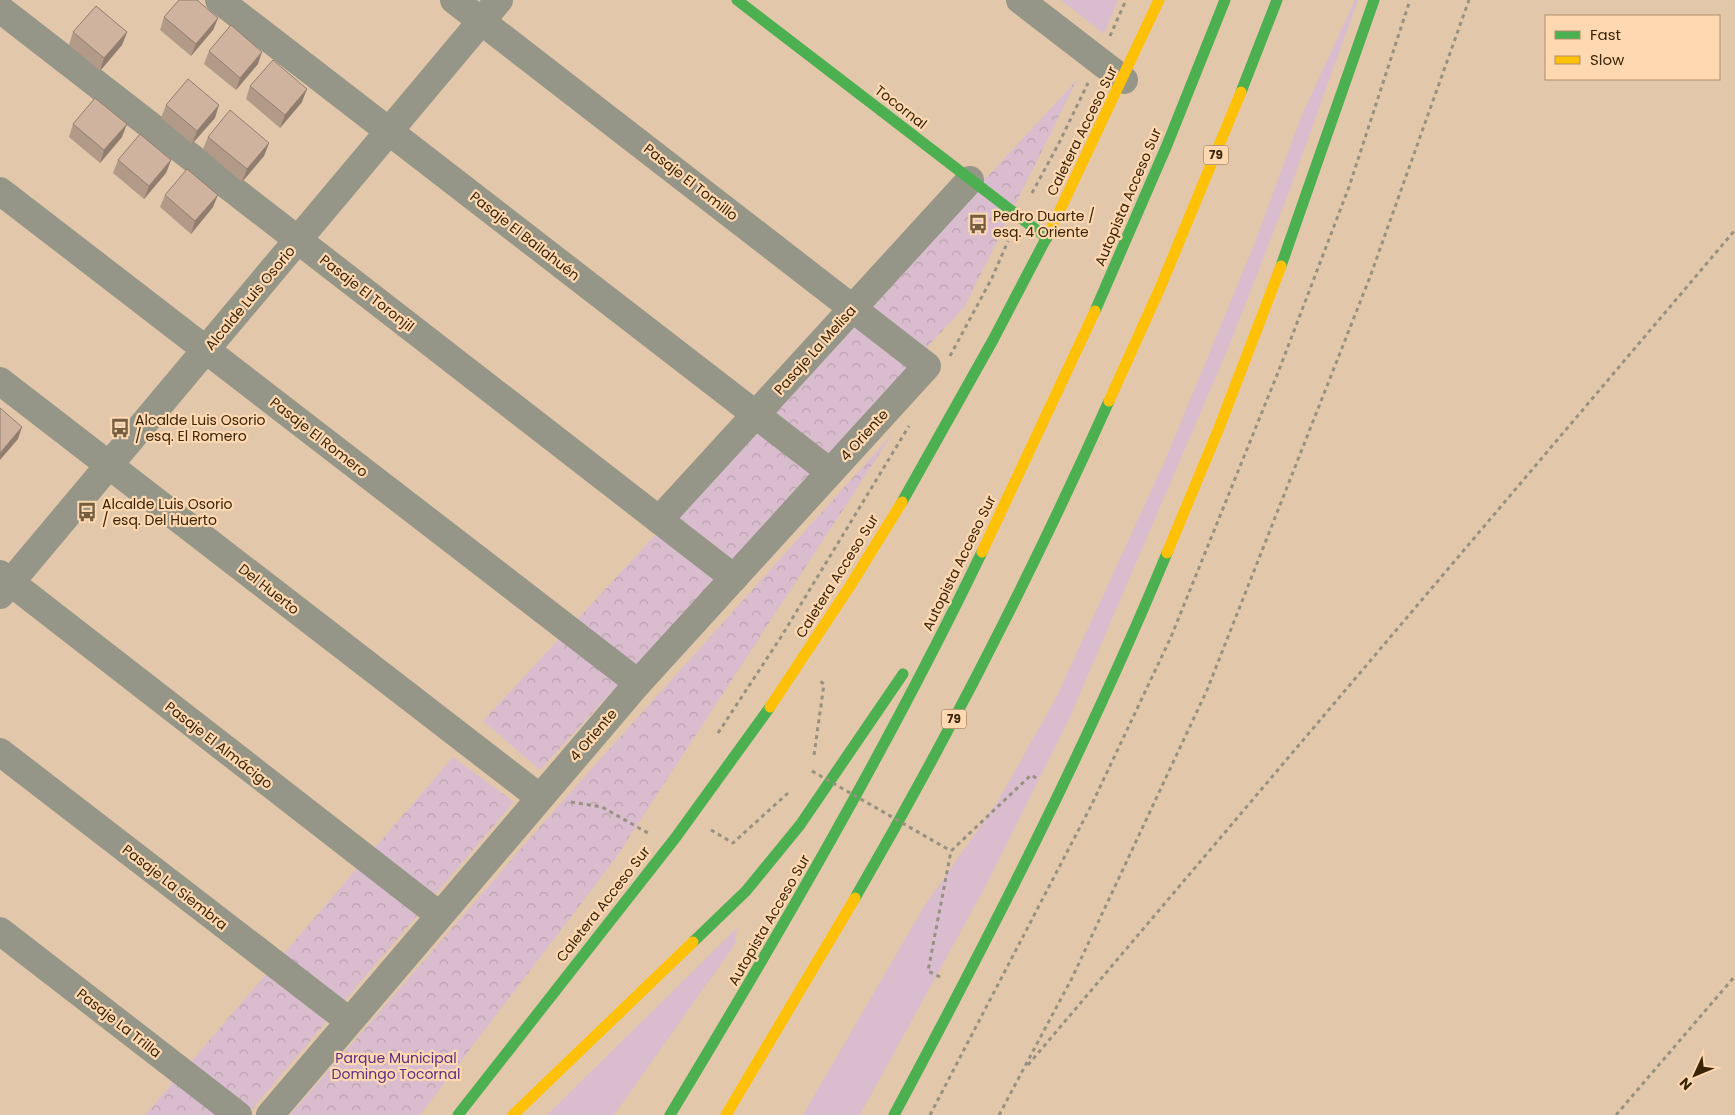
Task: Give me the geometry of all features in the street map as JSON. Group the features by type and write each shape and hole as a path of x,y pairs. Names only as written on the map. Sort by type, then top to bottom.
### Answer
{"main road":[{"name":"Tocornal","path":"737,0 1047,238"},
{"name":"Caletera Acceso Sur","path":"458,1115 745,743 847,592 973,377 1047,238 1124,80 1159,0"},
{"name":"Autopista Acceso Sur","path":"670,1115 731,1016 802,894 879,753 975,567 1098,306 1155,174 1225,0"},
{"name":"79","path":"726,1115 845,918 920,783 1048,534 1152,308 1199,197 1277,0"},
{"path":"894,1115 1013,888 1122,655 1180,521 1266,306 1374,0"},
{"path":"922,645 975,567"},
{"path":"513,1115 746,891 800,825 911,661"}],"street":[{"name":"Pasaje El Bailahuén","path":"219,0 830,472"},
{"name":"Pasaje El Tomillo","path":"454,0 854,307 938,362"},
{"name":"Alcalde Luis Osorio","path":"4,584 110,465 499,0"},
{"path":"1020,0 1124,80"},
{"name":"Pasaje El Toronjil","path":"0,9 734,578"},
{"name":"Pasaje La Melisa","path":"659,520 970,180"},
{"name":"Pasaje El Romero","path":"0,191 638,683"},
{"name":"4 Oriente","path":"270,1115 638,683 830,472 938,362"},
{"name":"Del Huerto","path":"0,381 539,797"},
{"name":"Pasaje El Almácigo","path":"4,584 439,915"},
{"name":"Pasaje La Siembra","path":"0,752 349,1022"},
{"name":"Pasaje La Trilla","path":"0,931 238,1115"}],"path":[{"path":"938,362 992,278 1019,217 1060,143 1126,0"},
{"path":"999,1115 1072,978 1207,690 1370,277 1470,0"},
{"path":"1023,1070 1735,230"},
{"path":"713,740 781,637 911,424"},
{"path":"805,778 812,771 824,684"},
{"path":"812,771 951,851"},
{"path":"930,964 951,851 1024,782"},
{"path":"733,843 791,791"},
{"path":"539,797 602,807 668,844"},
{"path":"642,840 654,825"},
{"path":"1616,1115 1735,976"}],"green space":[{"path":"1061,0 1118,0 1104,34"},
{"path":"1355,0 1358,0 1286,200 1227,351 1070,717 984,889 860,1115 803,1115 923,908 996,804 1056,698 1164,463 1254,245 1301,117"},
{"path":"1077,80 965,306 540,770 483,721"},
{"name":"Parque Municipal Domingo Tocornal","path":"893,433 615,859 420,1115 290,1115 551,814"},
{"path":"453,757 514,802 247,1115 145,1115"},
{"path":"737,928 735,944 614,1115 547,1115"}],"building":[{"path":"179,0 197,0 218,18 196,44 164,17"},
{"path":"96,6 127,32 104,58 73,32"},
{"path":"231,25 262,52 240,78 209,51"},
{"path":"273,60 307,89 285,115 250,86"},
{"path":"188,79 219,105 197,131 166,105"},
{"path":"95,98 127,124 104,150 73,124"},
{"path":"230,110 269,143 247,169 208,137"},
{"path":"140,134 171,160 149,186 118,160"},
{"path":"187,169 218,195 195,221 165,195"},
{"path":"0,408 22,427 0,453"}],"traffic: fast":[{"path":"737,0 1047,238"},
{"path":"1095,311 1167,145 1225,0"},
{"path":"1241,92 1277,0"},
{"path":"1281,266 1374,0"},
{"path":"902,502 993,340 1051,229"},
{"path":"855,898 956,715 1020,591 1109,401"},
{"path":"670,1115 833,837 910,696 982,552"},
{"path":"894,1115 967,977 1037,838 1104,696 1167,553"},
{"path":"693,942 746,891 800,825 903,674"},
{"path":"458,1115 676,837 770,707"}],"traffic: slow":[{"path":"1051,229 1159,0"},
{"path":"1109,401 1160,288 1241,92"},
{"path":"1167,553 1219,428 1281,266"},
{"path":"982,552 1095,311"},
{"path":"770,707 850,586 902,502"},
{"path":"726,1115 855,898"},
{"path":"513,1115 693,942"}],"place":[{"name":"Pedro Duarte / esq. 4 Oriente","path":"978,224"},
{"name":"Alcalde Luis Osorio / esq. El Romero","path":"120,428"},
{"name":"Alcalde Luis Osorio / esq. Del Huerto","path":"87,512"}]}
